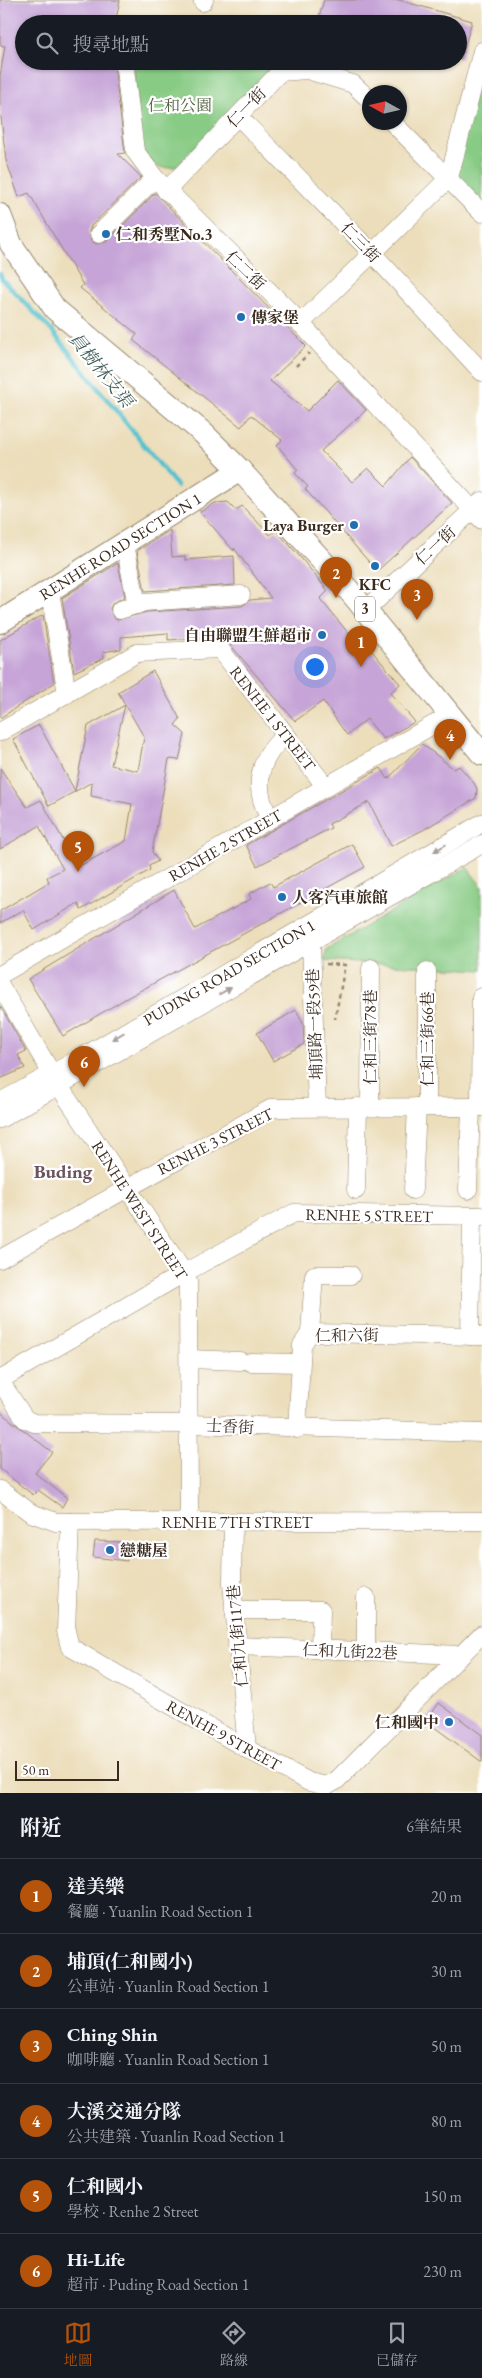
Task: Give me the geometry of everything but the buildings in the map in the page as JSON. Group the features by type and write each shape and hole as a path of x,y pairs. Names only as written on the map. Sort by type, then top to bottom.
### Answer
{"main road":[{"name":"3","path":"0,215 11,244 55,309 203,433 240,470 366,610 482,754"},
{"name":"RENHE ROAD SECTION 1","path":"0,622 125,545 240,470"}],"street":[{"path":"300,324 449,178 482,51"},
{"name":"仁二街","path":"125,70 135,151 160,184 300,324 479,510"},
{"name":"仁一街","path":"98,234 160,184 238,116 280,72 307,70 354,84 362,92"},
{"name":"仁三街","path":"238,116 372,253 482,372"},
{"path":"400,130 482,213"},
{"name":"仁一街","path":"366,610 479,510"},
{"path":"125,545 128,607 241,595"},
{"path":"50,592 68,694"},
{"name":"RENHE 1 STREET","path":"0,732 137,652 220,649 326,787"},
{"name":"RENHE 2 STREET","path":"0,975 450,715"},
{"path":"270,819 260,798 262,772 265,759 272,747 286,735"},
{"name":"PUDING ROAD SECTION 1","path":"0,1119 56,1080 482,824"},
{"name":"PUDING ROAD SECTION 1","path":"0,1102 56,1080 311,942 482,844"},
{"name":"埔頂路一段59巷","path":"311,942 317,1107"},
{"name":"仁和三街78巷","path":"356,1190 364,1107 371,968"},
{"name":"仁和三街66巷","path":"413,1190 422,1107 427,971"},
{"name":"RENHE WEST STREET","path":"0,985 56,1080 184,1273 188,1282 189,1521"},
{"path":"468,1190 478,1107 481,997"},
{"name":"RENHE 3 STREET","path":"0,1259 272,1108 478,1107"},
{"name":"RENHE 5 STREET","path":"0,1380 184,1273 294,1214 477,1216"},
{"path":"476,1336 477,1216"},
{"path":"310,1333 314,1275 351,1275"},
{"name":"仁和六街","path":"297,1429 302,1345 310,1333 476,1336"},
{"path":"189,1360 300,1363"},
{"name":"士香街","path":"0,1380 25,1419 34,1423 188,1424 297,1429 482,1433"},
{"name":"RENHE 7TH STREET","path":"0,1490 31,1513 56,1522 482,1521"},
{"name":"RENHE 9 STREET","path":"70,1522 66,1631 70,1647 247,1750 326,1790 482,1634"},
{"name":"仁和九街117巷","path":"233,1522 234,1610 247,1750"},
{"path":"366,1597 366,1651"},
{"path":"234,1610 321,1610 320,1650"},
{"name":"仁和九街22巷","path":"237,1646 462,1656"}],"path":[{"path":"312,964 345,965 335,1019"}],"green space":[{"path":"482,62 482,211 450,179"},
{"name":"仁和公園","path":"134,70 276,70 180,166 158,167 141,153"},
{"path":"467,867 482,887 482,970 323,961 327,949"}],"waterway":[{"name":"員樹林支渠","path":"0,274 2,279 51,330 177,486"}],"place":[{"name":"仁和秀墅No.3","path":"106,234"},
{"name":"傳家堡","path":"241,317"},
{"name":"Laya Burger","path":"354,525"},
{"name":"KFC","path":"375,566"},
{"name":"埔頂(仁和國小)","path":"336,598"},
{"name":"Ching Shin","path":"417,620"},
{"name":"自由聯盟生鮮超市","path":"322,635"},
{"name":"達美樂","path":"361,667"},
{"name":"大溪交通分隊","path":"450,760"},
{"name":"仁和國小","path":"78,872"},
{"name":"人客汽車旅館","path":"282,897"},
{"name":"Hi-Life","path":"84,1087"},
{"name":"戀糖屋","path":"110,1550"},
{"name":"仁和國中","path":"449,1722"}],"district":[{"name":"Buding","path":"63,1171"}]}
